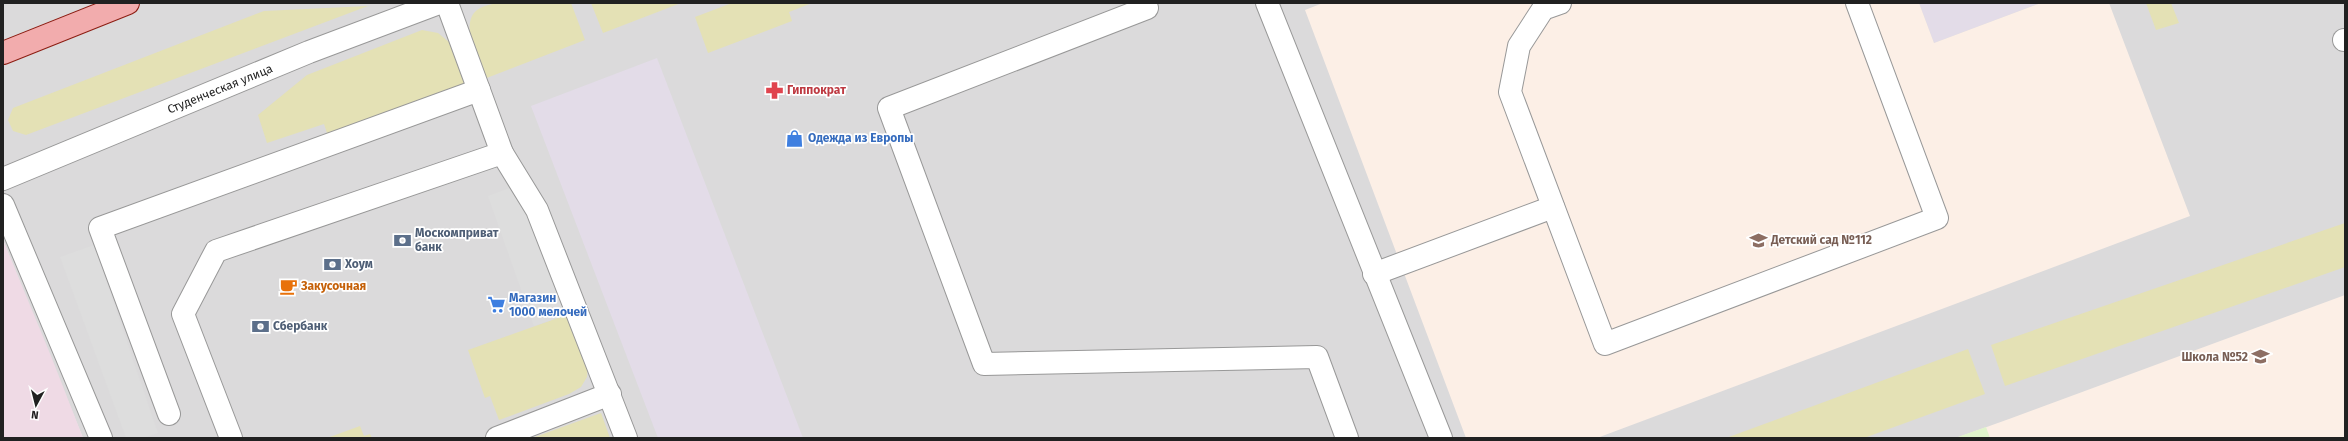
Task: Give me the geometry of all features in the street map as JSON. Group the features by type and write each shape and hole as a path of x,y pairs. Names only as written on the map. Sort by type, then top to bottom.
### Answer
{"main road":[{"path":"3,53 128,3"}],"street":[{"name":"Студенческая улица","path":"3,179 310,52 439,3"},
{"path":"447,3 502,153 537,210 626,438"},
{"path":"1267,3 1374,274 1441,438"},
{"path":"1560,3 1543,9 1520,46 1510,92 1605,344 1937,218 1857,3"},
{"path":"1152,5 890,108 984,364 1317,357 1347,438"},
{"path":"169,414 100,228 479,90"},
{"path":"231,438 183,314 216,251 502,153"},
{"path":"3,205 100,438"},
{"path":"1374,274 1553,207"},
{"path":"497,438 610,394"}],"shaded area":[{"path":"3,3 2345,3 2345,438 83,438 3,240"},
{"path":"495,3 571,3 585,40 484,79 472,43 470,24 472,16 477,10"},
{"path":"591,3 681,3 603,33"},
{"path":"732,3 812,3 789,12 792,21 708,53 695,17"},
{"name":"Детский сад №112","path":"1323,3 1919,3 1934,43 2041,3 2109,3 2190,216 1597,438 1466,438 1305,10"},
{"path":"1919,3 2041,3 1934,43"},
{"path":"2146,3 2171,3 2179,23 2156,30"},
{"path":"368,6 26,135 13,131 8,120 13,108 264,11"},
{"path":"422,30 438,33 449,42 466,86 329,139 324,124 267,143 258,115 307,75"},
{"path":"657,58 803,438 658,438 531,106"},
{"path":"512,187 529,214 569,314 534,326 488,196"},
{"path":"2345,223 2345,267 2005,386 1991,345"},
{"path":"3,240 51,356 83,438 3,438"},
{"path":"94,245 158,433 143,438 126,438 60,257"},
{"name":"Школа №52","path":"2345,295 2345,438 1956,438 2009,419"},
{"path":"569,314 588,365 587,377 581,387 569,394 499,420 490,396 485,398 468,350"},
{"path":"1968,349 1985,394 1864,438 1726,438"},
{"path":"601,413 610,438 532,438"},
{"path":"360,426 364,436 370,434 372,438 327,438"}],"green space":[{"path":"1986,427 1990,438 1955,438"}],"place":[{"name":"Гиппократ","path":"774,90"},
{"name":"Одежда из Европы","path":"795,138"},
{"name":"Москомприват банк","path":"402,240"},
{"name":"Детский сад №112","path":"1758,240"},
{"name":"Хоум","path":"332,264"},
{"name":"Закусочная","path":"288,286"},
{"name":"Магазин 1000 мелочей","path":"496,305"},
{"name":"Сбербанк","path":"260,326"},
{"name":"Школа №52","path":"2261,357"}]}
